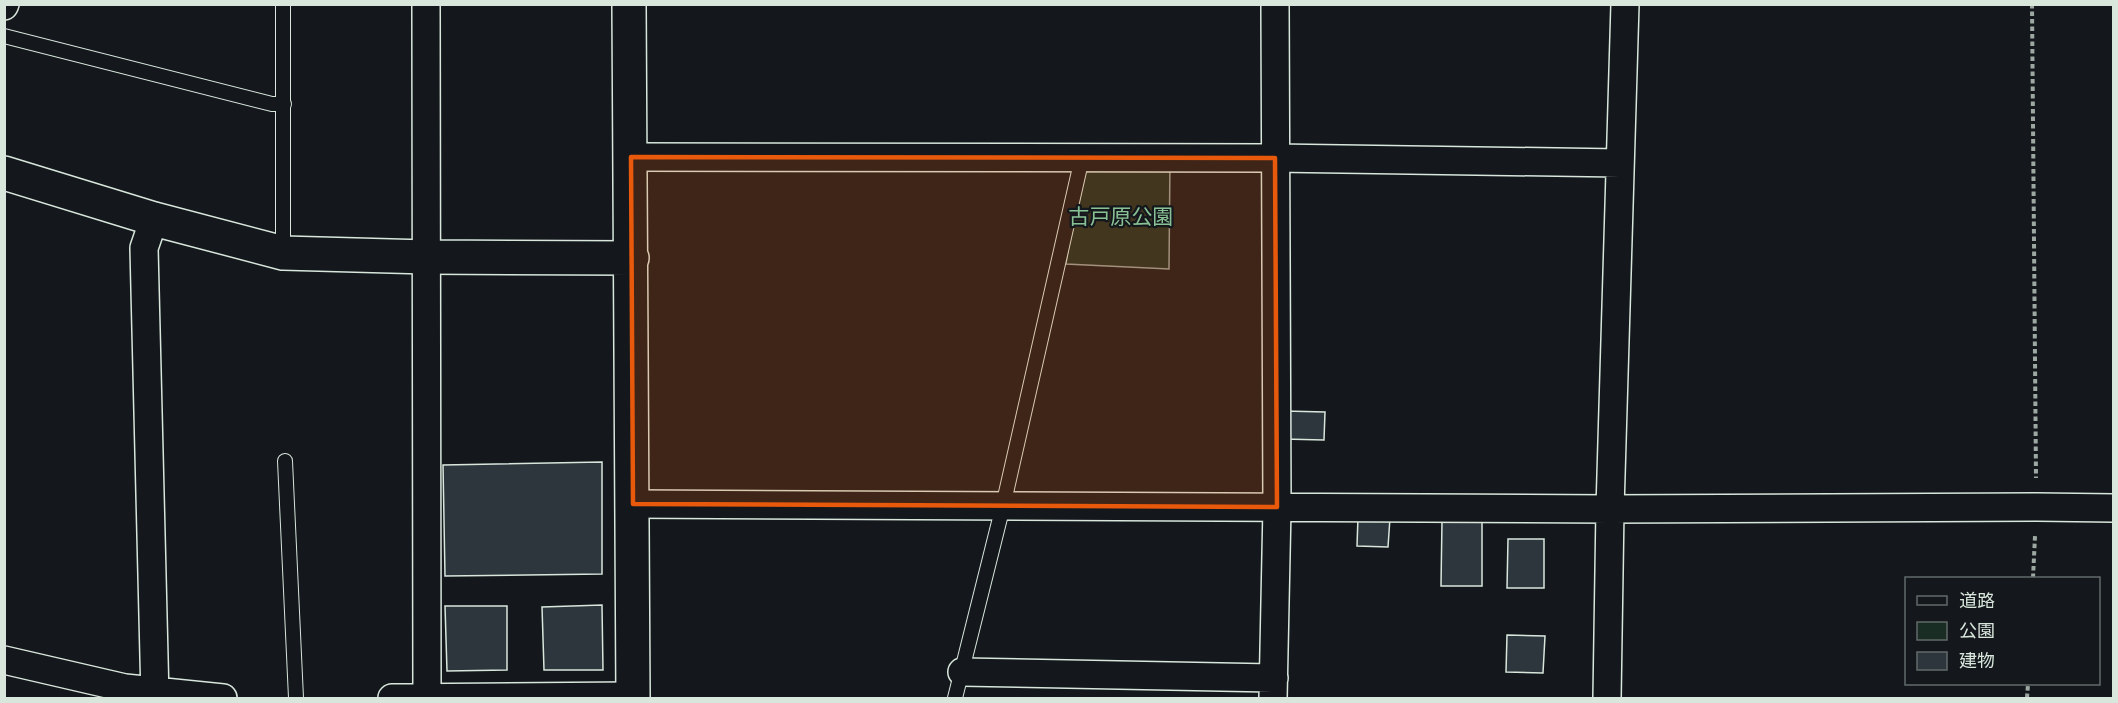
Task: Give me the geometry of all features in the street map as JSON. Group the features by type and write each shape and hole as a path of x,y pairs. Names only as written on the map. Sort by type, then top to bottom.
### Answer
{"street":[{"path":"426,4 427,698"},
{"path":"392,699 633,697 629,4"},
{"path":"962,672 1273,688 1277,507 1275,4"},
{"path":"1607,699 1610,509 1625,4"},
{"path":"631,158 1275,158 1620,162"},
{"path":"4,173 154,219 283,253 427,257 632,258"},
{"path":"154,219 144,248 154,695"},
{"path":"633,504 1610,509 2114,508"},
{"path":"4,660 154,695 223,699"}],"lane":[{"path":"283,4 283,253"},
{"path":"4,36 272,104 284,104"},
{"path":"955,699 1003,506 1082,158"},
{"path":"285,461 296,699"}],"path":[{"path":"2032,4 2037,507 2033,577"}],"highlighted area":[{"path":"631,157 1275,158 1277,507 633,504"}],"green space":[{"name":"古戸原公園","path":"1082,158 1170,158 1169,269 1066,264"}],"building":[{"path":"1284,411 1325,412 1324,440 1283,439"},
{"path":"602,462 602,574 445,576 443,465"},
{"path":"1358,517 1390,518 1388,547 1357,546"},
{"path":"1442,521 1482,521 1482,586 1441,586"},
{"path":"1508,539 1544,539 1544,588 1507,588"},
{"path":"602,605 603,670 544,670 542,607"},
{"path":"445,606 507,606 507,670 447,671"},
{"path":"1507,635 1545,636 1543,673 1506,672"}]}
